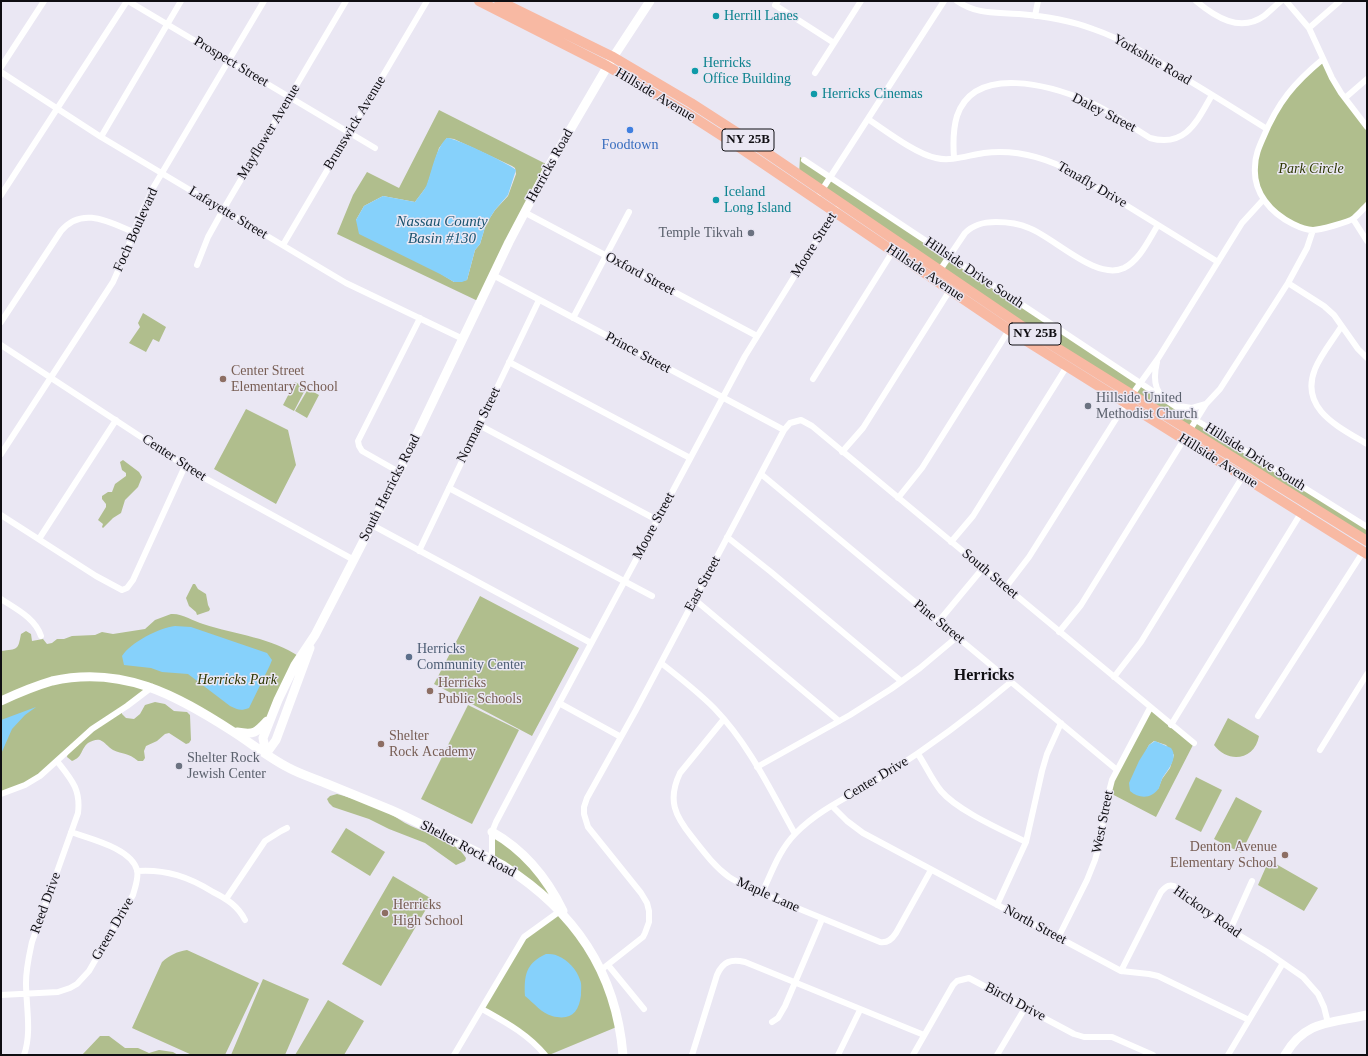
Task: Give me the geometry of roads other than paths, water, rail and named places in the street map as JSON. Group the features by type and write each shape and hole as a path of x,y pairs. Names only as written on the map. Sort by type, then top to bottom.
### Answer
{"main road":[{"name":"Hillside Avenue","path":"479,1 607,66 819,195 841,203 937,275 950,290 1009,330 1365,553"},
{"name":"Hillside Avenue","path":"499,1 613,57 709,115 819,195 834,212 893,251 1020,324 1367,541"},
{"name":"Herricks Road","path":"463,339 524,212 549,166 607,66 650,1"},
{"name":"South Herricks Road","path":"266,754 263,738 270,717 295,665 315,635 372,525 463,339"},
{"name":"South Herricks Road","path":"266,754 276,740 315,635"},
{"name":"Shelter Rock Road","path":"1,701 44,684 73,678 89,676 115,678 137,682 152,687 192,707 290,768 410,818 492,860 520,878 563,913 605,967 617,1015 623,1055"},
{"path":"233,732 252,734 258,731 270,717"},
{"path":"492,832 523,854 543,878 558,901 563,913"},
{"path":"1285,1055 1299,1035 1308,1030 1328,1023 1367,1015"}],"street":[{"path":"1,68 44,1"},
{"path":"1,195 128,1"},
{"name":"Prospect Street","path":"128,1 375,148"},
{"path":"101,137 181,1"},
{"name":"Foch Boulevard","path":"1,454 113,282 147,200 264,1"},
{"name":"Mayflower Avenue","path":"197,265 208,237 223,210 346,1"},
{"name":"Brunswick Avenue","path":"283,245 428,1"},
{"path":"778,1 775,5 834,43"},
{"path":"815,73 861,1"},
{"path":"819,195 944,1"},
{"name":"Yorkshire Road","path":"957,1 977,11 1018,14 1071,22 1117,38 1143,52 1267,129"},
{"path":"1035,16 1038,1"},
{"path":"1196,1 1225,21 1244,24 1255,21 1281,1"},
{"path":"1286,1 1309,28 1332,78 1367,127"},
{"path":"1309,28 1340,1"},
{"path":"1324,59 1303,76 1277,107 1256,155 1255,168 1257,187 1263,200 1273,211 1285,220 1299,227 1313,230 1353,219 1367,205"},
{"name":"Lafayette Street","path":"1,72 101,137 346,283 463,339"},
{"path":"1345,98 1367,79"},
{"name":"Daley Street","path":"954,158 954,131 960,108 973,93 991,84 1024,84 1070,95 1090,103 1150,138 1159,140 1174,139 1189,131 1197,121 1212,95"},
{"name":"Tenafly Drive","path":"868,119 925,155 937,159 1003,152 1019,153 1050,161 1074,173 1218,262"},
{"name":"Hillside Drive South","path":"804,160 1196,420 1367,527"},
{"path":"1006,587 1029,557 1126,403 1159,357 1242,223 1263,200"},
{"name":"Moore Street","path":"492,860 492,832 496,822 591,643 757,336 841,203"},
{"name":"Oxford Street","path":"524,212 757,336"},
{"path":"573,318 629,212"},
{"path":"1,322 61,231 71,222 84,217 93,218 103,220 133,232"},
{"path":"1353,219 1367,241"},
{"path":"937,275 948,256 965,233 971,227 980,224 989,222 1008,222 1030,228 1095,267 1104,270 1124,268 1135,260 1158,225"},
{"path":"1059,632 1081,606 1206,404 1220,389 1288,283 1307,248 1313,230"},
{"path":"813,379 893,251"},
{"name":"Prince Street","path":"493,276 784,430"},
{"path":"1288,283 1324,306 1334,316 1358,349 1367,358"},
{"path":"842,452 863,428 950,290"},
{"name":"Norman Street","path":"419,551 539,300"},
{"path":"399,472 362,451 358,441 420,318"},
{"path":"1342,327 1316,368 1312,384 1312,393 1317,406 1323,414 1367,444"},
{"path":"898,498 922,468 1009,330"},
{"name":"Center Street","path":"1,345 185,466 235,496 354,560"},
{"path":"1159,357 1154,371 1155,382 1159,393 1170,403 1182,408 1192,408 1206,404"},
{"path":"509,362 690,458"},
{"path":"951,542 973,516 1067,366"},
{"path":"39,539 116,420"},
{"name":"South Street","path":"784,430 790,423 797,420 804,421 1194,743"},
{"path":"479,425 657,520"},
{"name":"East Street","path":"605,967 643,936 649,922 649,911 647,903 641,893 588,827 584,807 587,798 784,430"},
{"path":"1,515 122,590 127,588 133,580 185,466"},
{"name":"Pine Street","path":"761,474 1117,770"},
{"path":"1114,677 1142,642 1243,476"},
{"path":"449,488 652,596"},
{"path":"1171,725 1301,513"},
{"path":"1336,535 1348,515"},
{"path":"372,525 591,643"},
{"path":"727,537 901,681"},
{"path":"1258,716 1365,553"},
{"path":"939,621 983,568"},
{"path":"1,599 30,619 37,626 41,636"},
{"path":"694,599 839,721"},
{"path":"757,767 867,704 920,668 957,637"},
{"path":"660,663 702,697 724,719 744,745 795,834"},
{"path":"1320,750 1367,674"},
{"name":"Center Drive","path":"762,894 780,853 795,834 813,818 918,754 970,716 1011,682"},
{"path":"1,794 32,781 92,729 127,706 152,687"},
{"path":"559,704 621,737"},
{"name":"West Street","path":"1058,938 1087,880 1095,860 1100,842 1108,792 1112,780 1150,708"},
{"name":"Maple Lane","path":"724,719 680,773 676,780 674,792 675,810 681,823 717,867 739,883 762,894 880,942 888,941 896,933 931,870"},
{"path":"996,905 1026,842 1047,754 1061,723"},
{"path":"918,754 935,782 950,800 963,809 1026,842"},
{"name":"Reed Drive","path":"24,1055 28,1033 26,994 27,965 32,942 78,813 78,796 74,783 57,760"},
{"name":"North Street","path":"832,806 847,821 863,833 1121,971 1158,976 1249,1020"},
{"path":"226,899 266,841 287,828"},
{"path":"72,832 111,845 134,864 137,870 161,871 196,881 226,899 237,908 245,920"},
{"name":"Green Drive","path":"1,995 45,994 65,990 83,979 133,895 136,884 137,870"},
{"path":"1230,930 1252,881"},
{"name":"Hickory Road","path":"1121,971 1161,892 1168,885 1172,885 1178,888 1218,923 1257,946 1303,977 1321,1000 1328,1023"},
{"path":"454,1055 524,937 563,913"},
{"path":"772,1022 778,1018 786,1006 822,919"},
{"path":"692,1055 717,975 723,965 735,960 745,962 924,1035"},
{"path":"1228,1055 1283,963"},
{"path":"605,967 644,1009"},
{"name":"Birch Drive","path":"913,1055 953,985 962,979 973,980 1074,1034 1084,1037 1112,1037 1146,1054 1153,1055"},
{"path":"996,1055 1025,1008"},
{"path":"482,1009 524,1034 539,1047 545,1055"},
{"path":"838,1055 860,1010"}],"water":[{"name":"Nassau County Basin #130","path":"447,138 483,152 516,170 508,195 495,210 486,224 480,244 475,250 467,280 462,282 454,282 359,234 356,220 364,206 383,196 415,202 426,186 437,153"},
{"path":"168,627 191,627 267,653 272,660 249,708 240,710 230,706 188,674 162,672 151,668 124,665 122,656 132,646 146,636"},
{"path":"36,707 25,715 12,729 1,754 1,720"},
{"path":"1155,741 1171,748 1174,756 1173,760 1156,792 1145,797 1134,794 1130,791 1129,783 1139,761 1149,745"},
{"path":"546,954 555,955 565,960 579,976 581,982 580,1001 576,1011 569,1016 558,1017 548,1015 525,996 526,976 530,966 534,961"}],"place":[{"name":"Herrill Lanes","path":"716,16"},
{"name":"Herricks Office Building","path":"695,71"},
{"name":"Herricks Cinemas","path":"814,94"},
{"name":"Foodtown","path":"630,130"},
{"name":"Iceland Long Island","path":"716,200"},
{"name":"Temple Tikvah","path":"751,233"},
{"name":"Center Street Elementary School","path":"223,379"},
{"name":"Hillside United Methodist Church","path":"1088,406"},
{"name":"Herricks Community Center","path":"409,657"},
{"name":"Herricks Public Schools","path":"430,691"},
{"name":"Shelter Rock Academy","path":"381,744"},
{"name":"Shelter Rock Jewish Center","path":"179,766"},
{"name":"Denton Avenue Elementary School","path":"1285,855"},
{"name":"Herricks High School","path":"385,913"}],"district":[{"name":"Herricks","path":"984,676"}],"park label":[{"name":"Park Circle","path":"1311,169"},
{"name":"Herricks Park","path":"237,680"}]}
